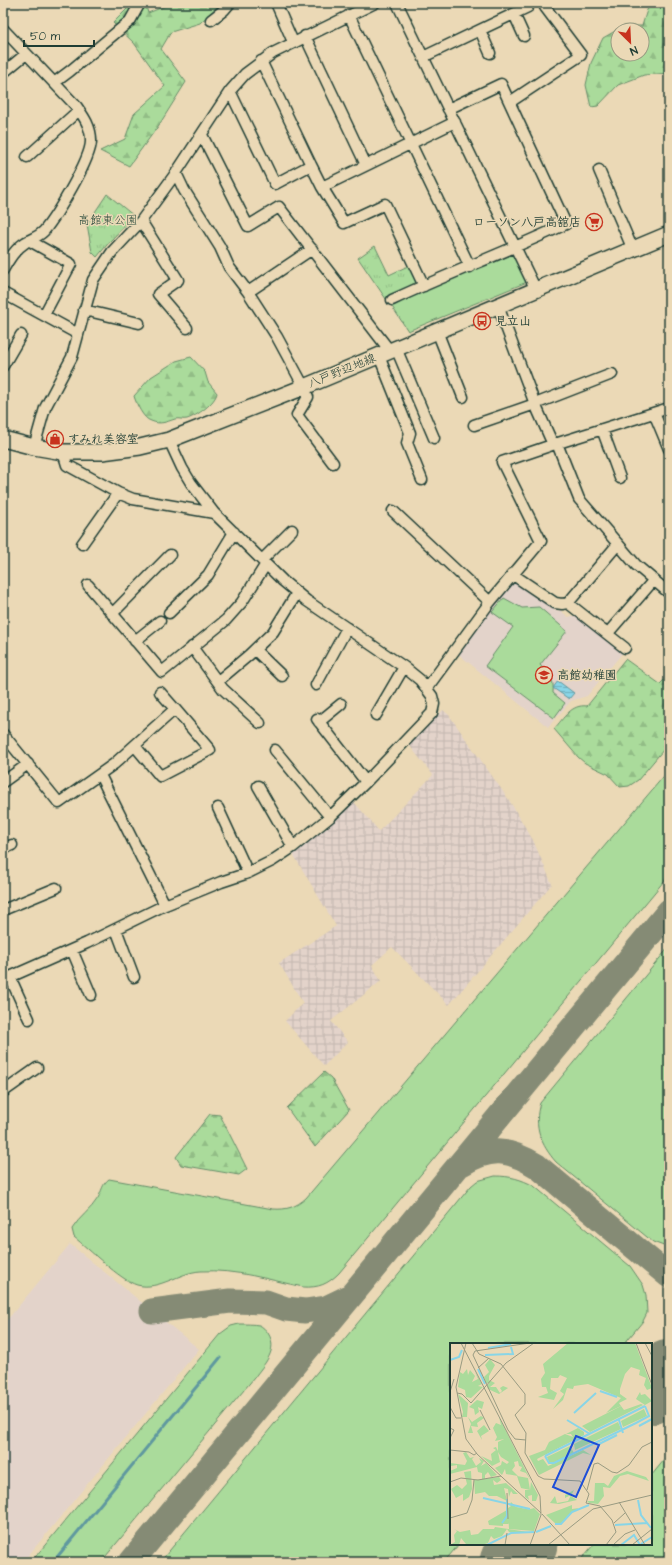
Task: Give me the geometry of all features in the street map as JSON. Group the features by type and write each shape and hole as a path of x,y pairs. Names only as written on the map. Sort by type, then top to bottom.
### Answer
{"main road":[{"name":"八戸野辺地線","path":"3,439 34,447 63,452 102,452 140,447 169,440 304,387 669,234"}],"street":[{"path":"54,83 130,21 140,3"},
{"path":"211,20 224,10 230,3"},
{"path":"276,3 293,42"},
{"path":"34,447 45,408 72,357 93,280 112,252 141,221 176,174 230,91 245,74 273,53 374,3"},
{"path":"510,102 581,55 545,7 546,3"},
{"path":"399,4 423,57 536,290"},
{"path":"423,57 528,7"},
{"path":"514,14 524,36"},
{"path":"349,15 470,267"},
{"path":"3,29 79,110 86,119 92,141 88,155 67,196 44,230 36,238 30,240 15,250 3,270"},
{"path":"480,30 490,53"},
{"path":"305,36 366,165"},
{"path":"3,73 26,54"},
{"path":"261,61 322,187 344,223 385,204 424,286"},
{"path":"392,300 515,248 566,224 501,84 448,109"},
{"path":"230,91 275,184 311,165"},
{"path":"27,157 79,110"},
{"path":"322,187 455,122"},
{"path":"202,135 248,226 279,207 388,352 434,438"},
{"path":"599,170 633,250"},
{"path":"176,174 184,190 220,247 229,267 248,292 277,338 304,387 308,397 297,415 333,463"},
{"path":"141,221 178,280 158,294 187,328"},
{"path":"30,240 70,264 44,315"},
{"path":"248,292 312,249"},
{"path":"3,293 78,334"},
{"path":"498,306 535,404 551,440 558,446 579,499 636,565 653,581 669,593"},
{"path":"84,310 139,323"},
{"path":"437,331 463,397"},
{"path":"3,366 21,335"},
{"path":"388,352 410,433 407,443 422,480"},
{"path":"474,425 535,404 612,374"},
{"path":"427,688 490,602 541,541 502,462 669,408"},
{"path":"654,413 669,449"},
{"path":"602,429 620,478"},
{"path":"29,1019 6,978 72,950 165,905 221,882 248,873 272,861 330,817 432,713 434,704 432,696 420,680 404,667 346,628 297,592 214,513 188,478 169,440"},
{"path":"63,452 67,465 118,493 133,499 214,513"},
{"path":"82,544 118,493"},
{"path":"393,511 490,602"},
{"path":"88,585 162,672 226,620 242,602 264,562 292,530"},
{"path":"169,613 208,575 234,532"},
{"path":"512,574 555,603 568,603 618,544"},
{"path":"112,614 170,555"},
{"path":"608,633 653,581"},
{"path":"218,681 255,650 273,632 297,592"},
{"path":"568,603 608,633 625,648"},
{"path":"135,641 160,621"},
{"path":"316,685 346,628"},
{"path":"192,647 223,689 260,723"},
{"path":"255,650 282,676"},
{"path":"376,715 404,667"},
{"path":"135,746 160,776 210,750 160,692"},
{"path":"340,704 318,720 366,782"},
{"path":"3,734 59,803 100,775 175,710"},
{"path":"275,750 330,817"},
{"path":"3,782 28,764"},
{"path":"100,775 165,905"},
{"path":"258,786 292,847"},
{"path":"218,808 248,873"},
{"path":"3,910 56,888"},
{"path":"116,929 134,977"},
{"path":"72,950 91,995"},
{"path":"3,1092 37,1068"}],"shaded area":[{"name":"高館幼稚園","path":"521,583 556,611 560,610 568,617 578,615 624,651 587,696 571,701 548,727 457,653 509,585"},
{"path":"443,710 449,715 509,800 533,840 552,884 449,1005 392,947 372,965 381,981 331,1021 348,1042 324,1066 285,1021 303,1003 279,963 336,926 293,854 336,820 354,802 379,831 433,775 409,745"},
{"path":"70,1244 199,1349 23,1562 3,1562 3,1325"}],"green space":[{"path":"128,3 145,3 148,13 173,3 221,3 200,23 171,32 161,49 186,82 159,125 129,166 100,151 125,139 134,114 165,86 134,43 113,23 127,9"},
{"path":"652,3 669,3 669,73 644,75 618,85 598,106 591,107 586,85 591,63 603,38 610,34 610,62 650,62 650,22 643,22 647,10"},
{"name":"高館東公園","path":"107,194 134,216 97,257 92,252 87,224"},
{"path":"375,246 389,275 410,265 417,282 416,285 386,299 358,258"},
{"path":"512,253 527,282 408,331 391,305"},
{"path":"191,357 205,372 208,382 217,393 216,397 200,412 187,419 176,419 160,423 148,420 140,410 134,396 151,377 176,361"},
{"path":"504,598 522,608 539,607 567,631 540,665 551,678 553,693 565,703 554,718 485,666 513,627 492,612"},
{"path":"625,659 660,684 669,675 669,743 638,780 629,786 620,787 608,774 585,763 578,757 554,729 572,709 587,706"},
{"path":"669,770 669,875 339,1273 331,1280 319,1286 303,1287 240,1273 201,1271 185,1274 153,1285 137,1285 114,1271 74,1237 72,1229 95,1202 103,1185 109,1179 273,1209 283,1209 295,1206 306,1198"},
{"path":"669,947 669,1248 653,1242 556,1162 542,1142 537,1120 540,1103"},
{"path":"324,1072 331,1078 349,1110 315,1147 287,1108"},
{"path":"210,1114 220,1115 247,1169 239,1175 181,1165 176,1157"},
{"path":"495,1176 515,1178 534,1186 630,1266 643,1285 646,1295 647,1313 643,1321 625,1343 450,1343 450,1545 458,1545 444,1562 160,1562 471,1186 477,1181"},
{"path":"239,1324 259,1325 264,1328 271,1339 272,1345 269,1357 254,1378 101,1562 31,1562 220,1334 231,1326"},
{"path":"669,1454 669,1562 579,1562 593,1545 652,1545 652,1475"}],"water":[{"path":"558,681 574,693 569,699 553,688"}],"waterway":[{"path":"53,1562 220,1358"}],"taxiway":[{"path":"131,1562 669,911"},
{"path":"462,1164 472,1158 491,1152 509,1153 527,1160 537,1166 669,1276"},
{"path":"152,1311 230,1301 266,1302 286,1309 305,1311 326,1308 349,1297"}],"runway":[{"path":"652,1392 669,1371"},
{"path":"511,1562 525,1545"}],"place":[{"name":"ローソン八戸高舘店","path":"594,222"},
{"name":"見立山","path":"482,321"},
{"name":"すみれ美容室","path":"55,439"},
{"name":"高館幼稚園","path":"544,675"}]}
